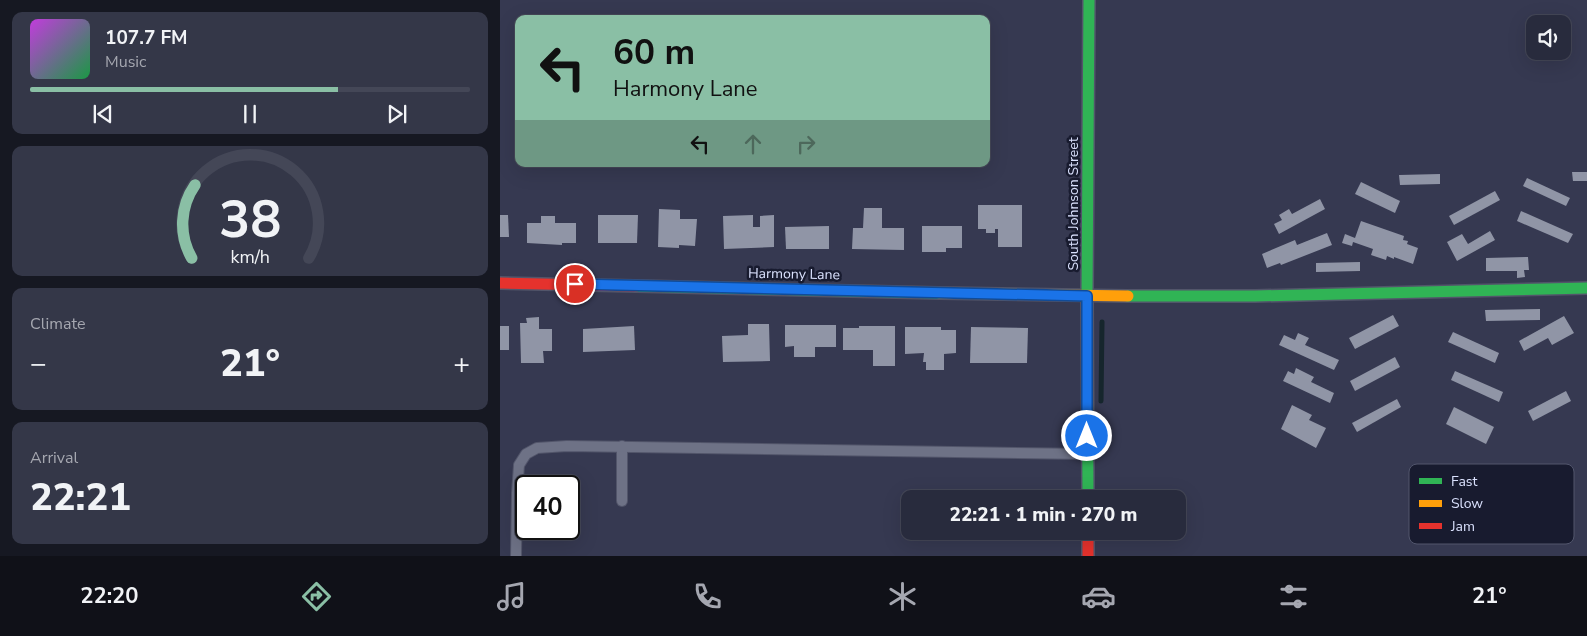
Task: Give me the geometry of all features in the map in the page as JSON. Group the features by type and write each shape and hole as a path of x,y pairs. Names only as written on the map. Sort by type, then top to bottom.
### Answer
{"street":[{"name":"South Johnson Street","path":"1088,490 1089,0"},
{"name":"Harmony Lane","path":"500,283 1087,296 1255,296 1587,288"},
{"path":"1088,540 1088,556"}],"lane":[{"path":"516,556 519,465 526,454 537,448 622,446 1087,454"},
{"path":"622,446 622,501"}],"building":[{"path":"1572,172 1587,172 1587,181 1573,181"},
{"path":"1440,174 1440,184 1400,185 1399,175"},
{"path":"1527,178 1570,198 1566,206 1523,186"},
{"path":"1361,182 1400,201 1395,213 1355,194"},
{"path":"1495,191 1500,200 1454,225 1449,216"},
{"path":"1320,199 1325,209 1279,234 1274,224 1282,220 1279,215 1289,209 1292,214"},
{"path":"978,205 1022,205 1022,247 998,247 998,229 995,229 995,233 986,233 986,229 978,229"},
{"path":"864,208 882,208 882,228 904,228 904,250 852,249 853,228 863,228"},
{"path":"659,209 680,210 680,219 697,219 695,246 679,245 679,248 658,247"},
{"path":"1521,211 1573,234 1568,243 1517,221"},
{"path":"500,215 508,215 509,237 500,237"},
{"path":"598,215 638,215 637,243 598,243"},
{"path":"753,215 753,227 760,227 760,216 774,215 774,247 724,249 723,216"},
{"path":"541,216 555,216 555,223 576,223 576,243 562,243 562,245 527,243 527,223 541,223"},
{"path":"1361,221 1404,236 1403,240 1408,241 1407,244 1418,248 1413,264 1394,257 1394,259 1387,256 1386,260 1371,255 1373,249 1353,242 1352,246 1342,243 1345,234 1355,238"},
{"path":"829,226 829,249 786,249 785,227"},
{"path":"922,226 962,226 962,248 946,248 946,252 922,252"},
{"path":"1490,231 1495,240 1457,261 1447,242 1462,234 1468,244"},
{"path":"1327,233 1332,245 1281,265 1280,263 1267,268 1262,254 1295,240 1297,245"},
{"path":"1528,257 1529,270 1524,270 1525,277 1517,278 1517,271 1486,271 1486,258"},
{"path":"1360,262 1360,271 1316,272 1316,263"},
{"path":"1540,309 1540,320 1486,321 1485,310"},
{"path":"1393,315 1399,326 1355,349 1349,338"},
{"path":"1564,316 1574,333 1552,345 1548,338 1524,351 1519,341"},
{"path":"539,317 539,329 552,329 552,351 543,351 544,363 521,363 520,323 527,323 526,318"},
{"path":"748,324 769,324 770,361 723,362 722,336 748,335"},
{"path":"785,325 836,325 836,347 815,347 815,357 794,357 794,346 785,347"},
{"path":"500,326 509,326 509,350 500,350"},
{"path":"634,326 635,350 583,352 583,329"},
{"path":"859,326 895,326 895,366 873,366 873,350 843,350 843,328 859,328"},
{"path":"905,327 941,327 941,330 956,330 956,353 944,354 944,370 926,370 926,362 923,362 924,353 905,354"},
{"path":"971,327 1028,328 1027,363 970,363"},
{"path":"1453,332 1499,353 1495,363 1448,342"},
{"path":"1298,333 1309,338 1305,345 1339,360 1334,370 1279,345 1284,335 1295,340"},
{"path":"1395,357 1400,367 1355,391 1350,381"},
{"path":"1296,368 1314,377 1311,382 1334,393 1330,403 1283,381 1288,371 1294,374"},
{"path":"1455,371 1503,392 1499,402 1451,380"},
{"path":"1566,391 1571,401 1533,421 1528,411"},
{"path":"1397,399 1401,407 1357,432 1352,423"},
{"path":"1292,405 1312,415 1309,420 1326,428 1316,448 1281,429"},
{"path":"1454,407 1494,427 1486,444 1446,424"}],"waterway":[{"path":"1101,401 1102,322"}],"traffic: fast":[{"path":"1088,490 1089,0"},
{"path":"636,286 939,293"},
{"path":"1128,296 1255,296 1587,288"}],"traffic: slow":[{"path":"939,293 1128,296"}],"traffic: jam":[{"path":"500,283 636,286"},
{"path":"1088,540 1088,556"}],"route":[{"path":"575,284 1087,296 1087,436"}]}
